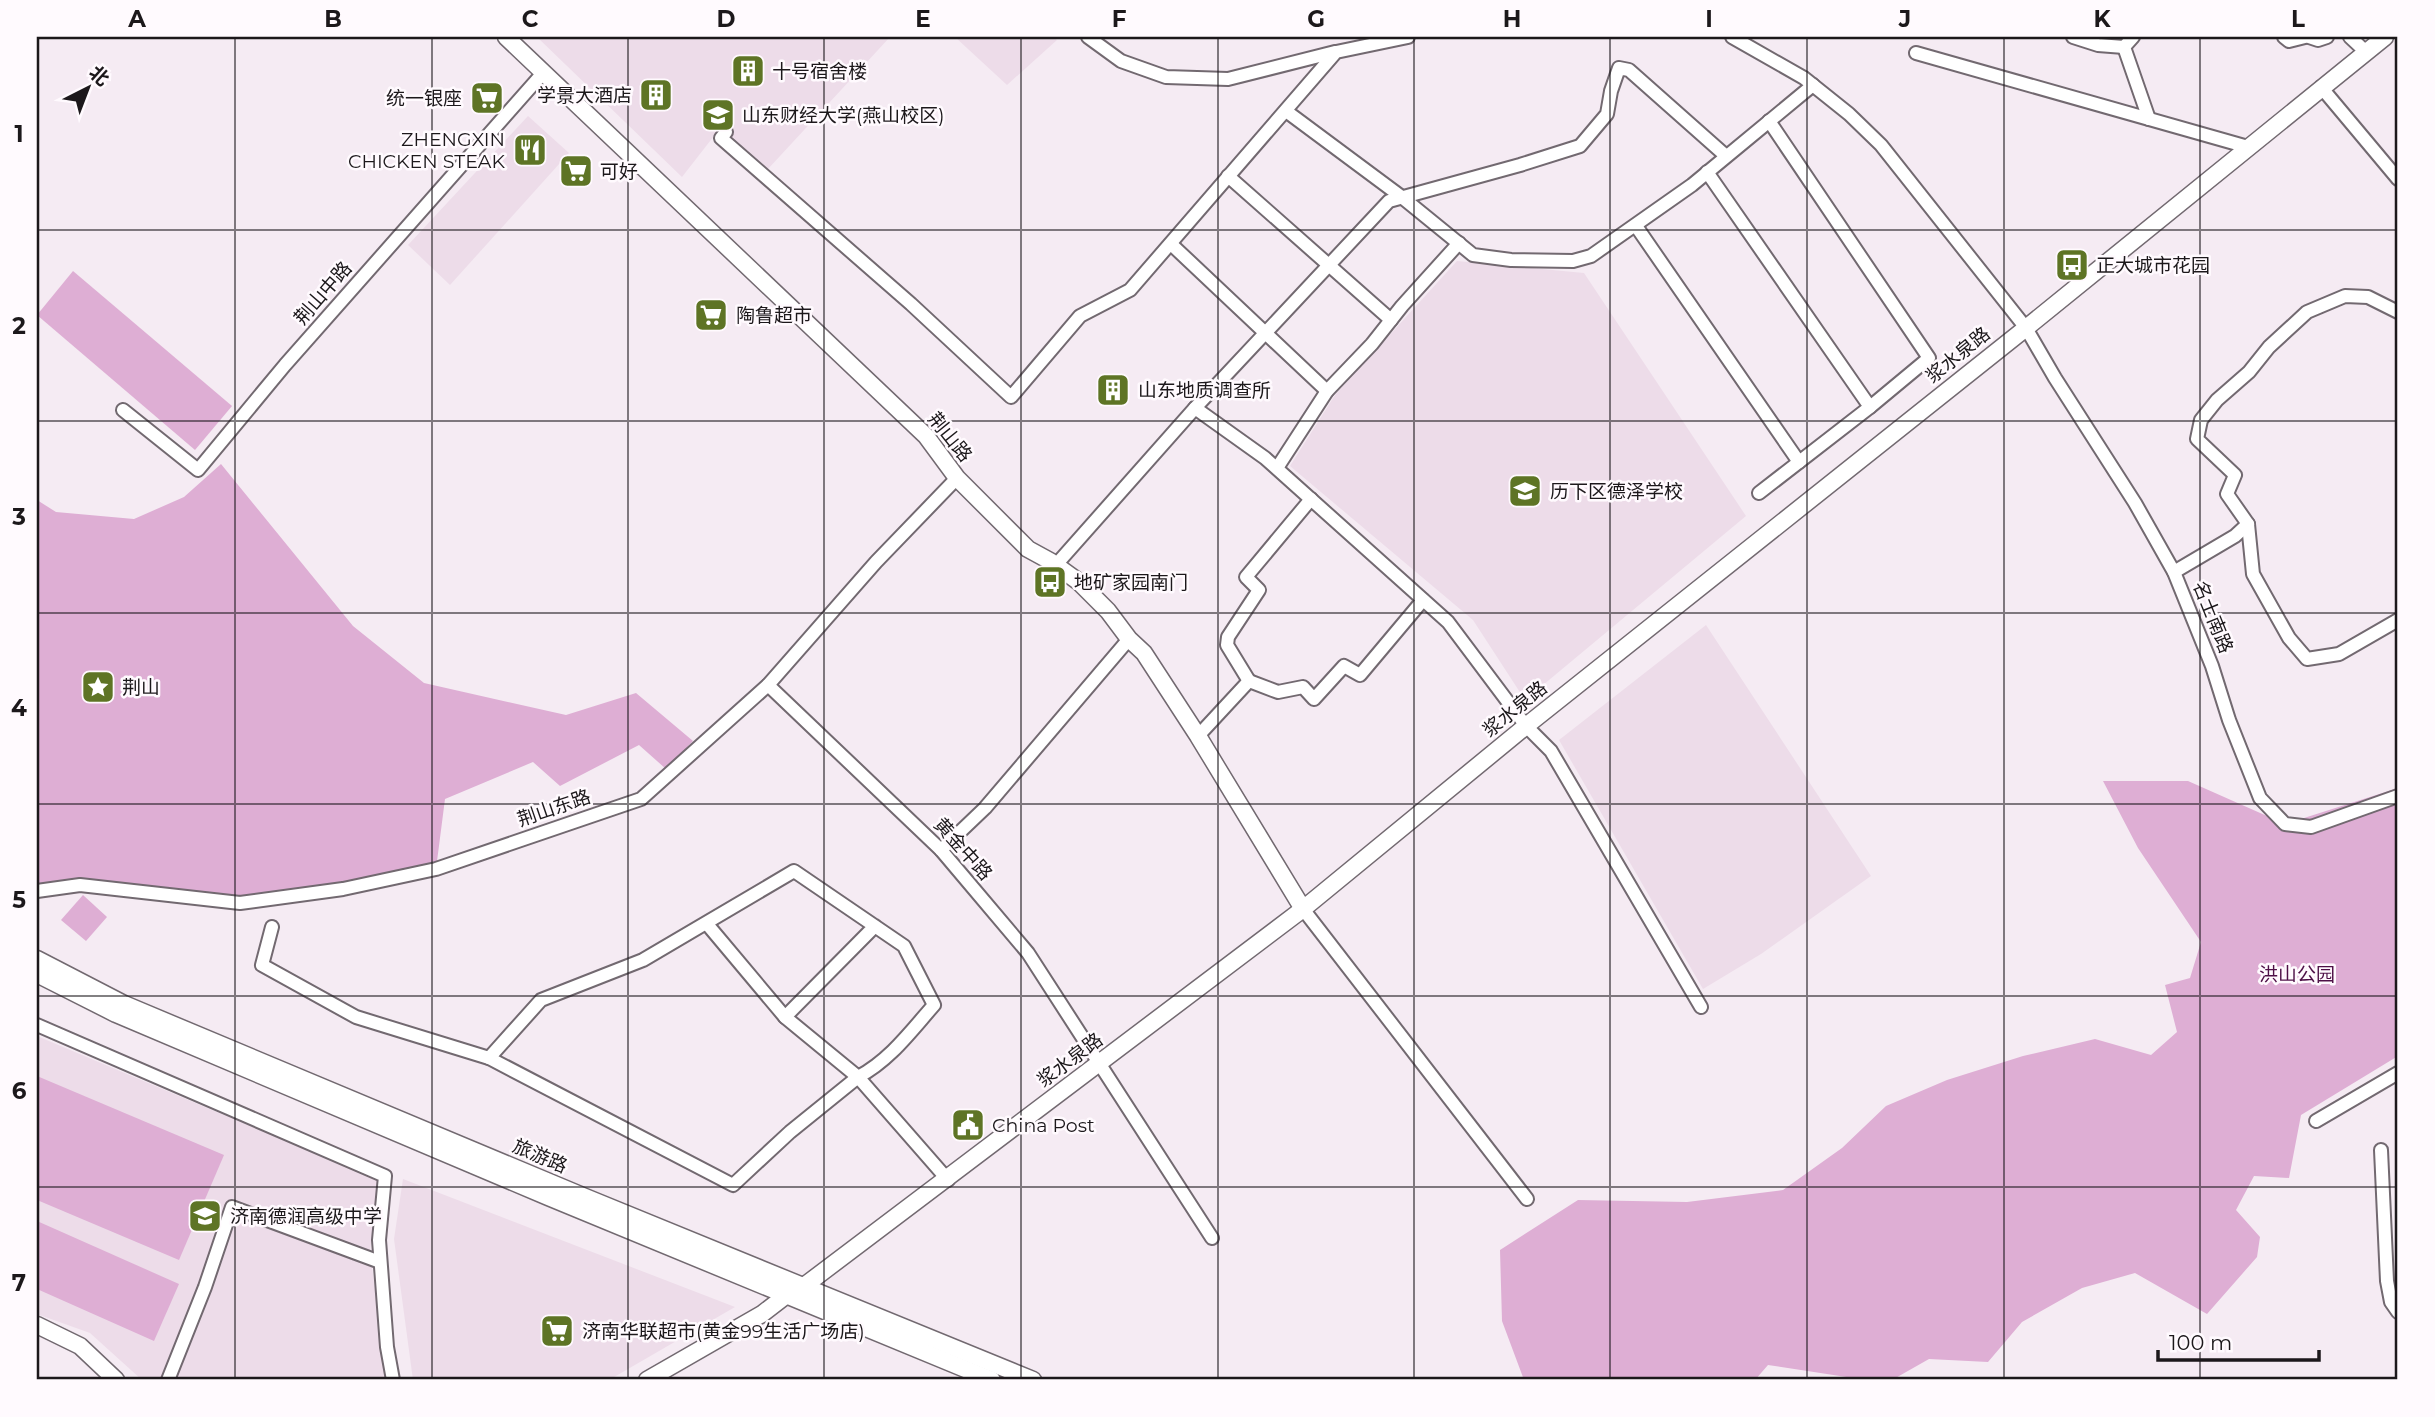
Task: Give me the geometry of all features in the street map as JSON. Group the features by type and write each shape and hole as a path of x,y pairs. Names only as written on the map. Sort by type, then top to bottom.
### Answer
{"main road":[{"name":"荆山路","path":"506,37 926,436 957,478 1028,549 1079,582 1108,611 1129,639 1144,653 1303,909"},
{"name":"浆水泉路","path":"647,1380 762,1314 788,1294 804,1286 948,1180 1303,909 1526,726 2026,328 2385,37"},
{"name":"旅游路","path":"37,959 124,1004 1032,1380"},
{"name":"旅游路","path":"37,974 116,1014 548,1198 788,1294 992,1380"},
{"path":"37,1325 80,1346 116,1380"}],"street":[{"path":"1088,37 1121,61 1166,77 1228,79 1374,40 1408,37"},
{"name":"名士南路","path":"1731,37 1813,85 1881,145 2026,328 2135,503 2174,572 2260,798 2285,824 2311,827 2398,796"},
{"path":"2073,37 2098,45 2128,42 2149,119"},
{"path":"2284,37 2289,41 2327,37"},
{"path":"2350,37 2366,52"},
{"path":"726,132 721,138 911,304 1011,397 1080,316 1130,290 1336,52"},
{"path":"1916,53 2248,147"},
{"path":"1055,566 1195,408 1389,201 1580,146 1607,114 1619,68 1629,70 1727,156"},
{"name":"荆山中路","path":"123,410 198,470 285,365 544,73"},
{"path":"1286,111 1404,198 1473,256 1573,261 1591,256 1636,226 1813,85"},
{"path":"2321,87 2398,179"},
{"path":"1759,493 1929,358 1769,121"},
{"path":"1707,172 1870,407"},
{"path":"1228,176 1391,320"},
{"path":"1636,226 1799,462"},
{"path":"1277,468 1327,391 1372,344 1459,243"},
{"path":"1171,244 1327,391"},
{"path":"2398,312 2368,297 2346,296 2307,312 2269,347 2249,372 2217,400 2201,420 2197,439 2235,475 2227,494 2248,524 2253,575 2289,638 2307,659 2339,654 2398,620"},
{"path":"1195,408 1277,468 1448,622 1526,726 1551,751 1701,1007"},
{"name":"荆山东路","path":"37,891 80,884 240,903 343,889 436,869 641,799 768,685 876,562 957,478"},
{"path":"1311,499 1246,577 1259,590 1228,637 1227,645 1249,681 1278,692 1303,687 1314,699 1344,666 1360,675 1423,600"},
{"path":"2174,572 2235,536 2248,524"},
{"path":"941,850 985,808 1129,639"},
{"path":"1198,736 1249,681"},
{"name":"黄金中路","path":"768,685 941,850 1028,953 1212,1238"},
{"path":"272,927 262,965 356,1017 489,1058 733,1185 790,1132 858,1077 876,1068 934,1005 904,946 794,871 643,960 541,1000 489,1058"},
{"path":"1303,909 1527,1199"},
{"path":"707,924 785,1017 858,1077 948,1180"},
{"path":"785,1017 875,926"},
{"path":"37,1025 386,1176 379,1240 387,1348 393,1380"},
{"path":"2316,1121 2398,1073"},
{"path":"2381,1150 2387,1281 2391,1301 2398,1312"},
{"path":"168,1380 205,1287 232,1207 380,1262"}],"shaded area":[{"name":"山东财经大学(燕山校区)","path":"537,37 890,37 768,169 721,127 682,177"},
{"name":"山东财经大学(燕山校区)","path":"955,37 1053,37 1057,40 1007,85"},
{"path":"528,116 569,153 450,285 408,245"},
{"name":"历下区德泽学校","path":"1457,261 1584,273 1746,516 1525,700 1473,620 1290,466 1335,395"},
{"path":"1706,625 1871,876 1761,954 1703,989 1559,740"},
{"name":"济南德润高级中学","path":"37,1036 378,1180 370,1252 387,1380 142,1380 90,1333 37,1314"},
{"path":"403,1179 735,1307 609,1380 413,1380 394,1239"}],"green space":[{"path":"73,271 232,406 195,450 37,315"},
{"path":"221,464 353,626 424,683 566,715 636,693 693,741 666,769 639,745 560,786 533,762 445,799 436,869 240,903 80,885 37,891 37,500 56,512 134,519 184,497"},
{"name":"洪山公园","path":"2103,781 2188,781 2285,824 2398,788 2398,1056 2301,1115 2289,1178 2254,1176 2236,1210 2260,1237 2257,1257 2207,1314 2135,1273 2082,1288 2022,1322 1988,1362 1929,1359 1892,1380 1866,1380 1768,1365 1755,1380 1524,1380 1502,1321 1500,1250 1578,1200 1687,1202 1783,1190 1842,1148 1886,1106 1947,1080 2023,1056 2095,1039 2151,1055 2177,1032 2165,985 2190,978 2201,942 2138,848"},
{"path":"83,895 107,917 86,941 61,920"},
{"path":"37,1076 224,1155 179,1260 37,1200"},
{"path":"37,1221 179,1284 154,1341 37,1289"}],"place":[{"name":"十号宿舍楼","path":"748,71"},
{"name":"学景大酒店","path":"656,95"},
{"name":"统一银座","path":"487,98"},
{"name":"山东财经大学(燕山校区)","path":"718,115"},
{"name":"ZHENGXIN CHICKEN STEAK","path":"530,150"},
{"name":"可好","path":"576,171"},
{"name":"正大城市花园","path":"2072,265"},
{"name":"陶鲁超市","path":"711,315"},
{"name":"山东地质调查所","path":"1113,390"},
{"name":"历下区德泽学校","path":"1525,491"},
{"name":"地矿家园南门","path":"1050,582"},
{"name":"荆山","path":"98,687"},
{"name":"China Post","path":"968,1125"},
{"name":"济南德润高级中学","path":"205,1216"},
{"name":"济南华联超市(黄金99生活广场店)","path":"557,1331"}]}
